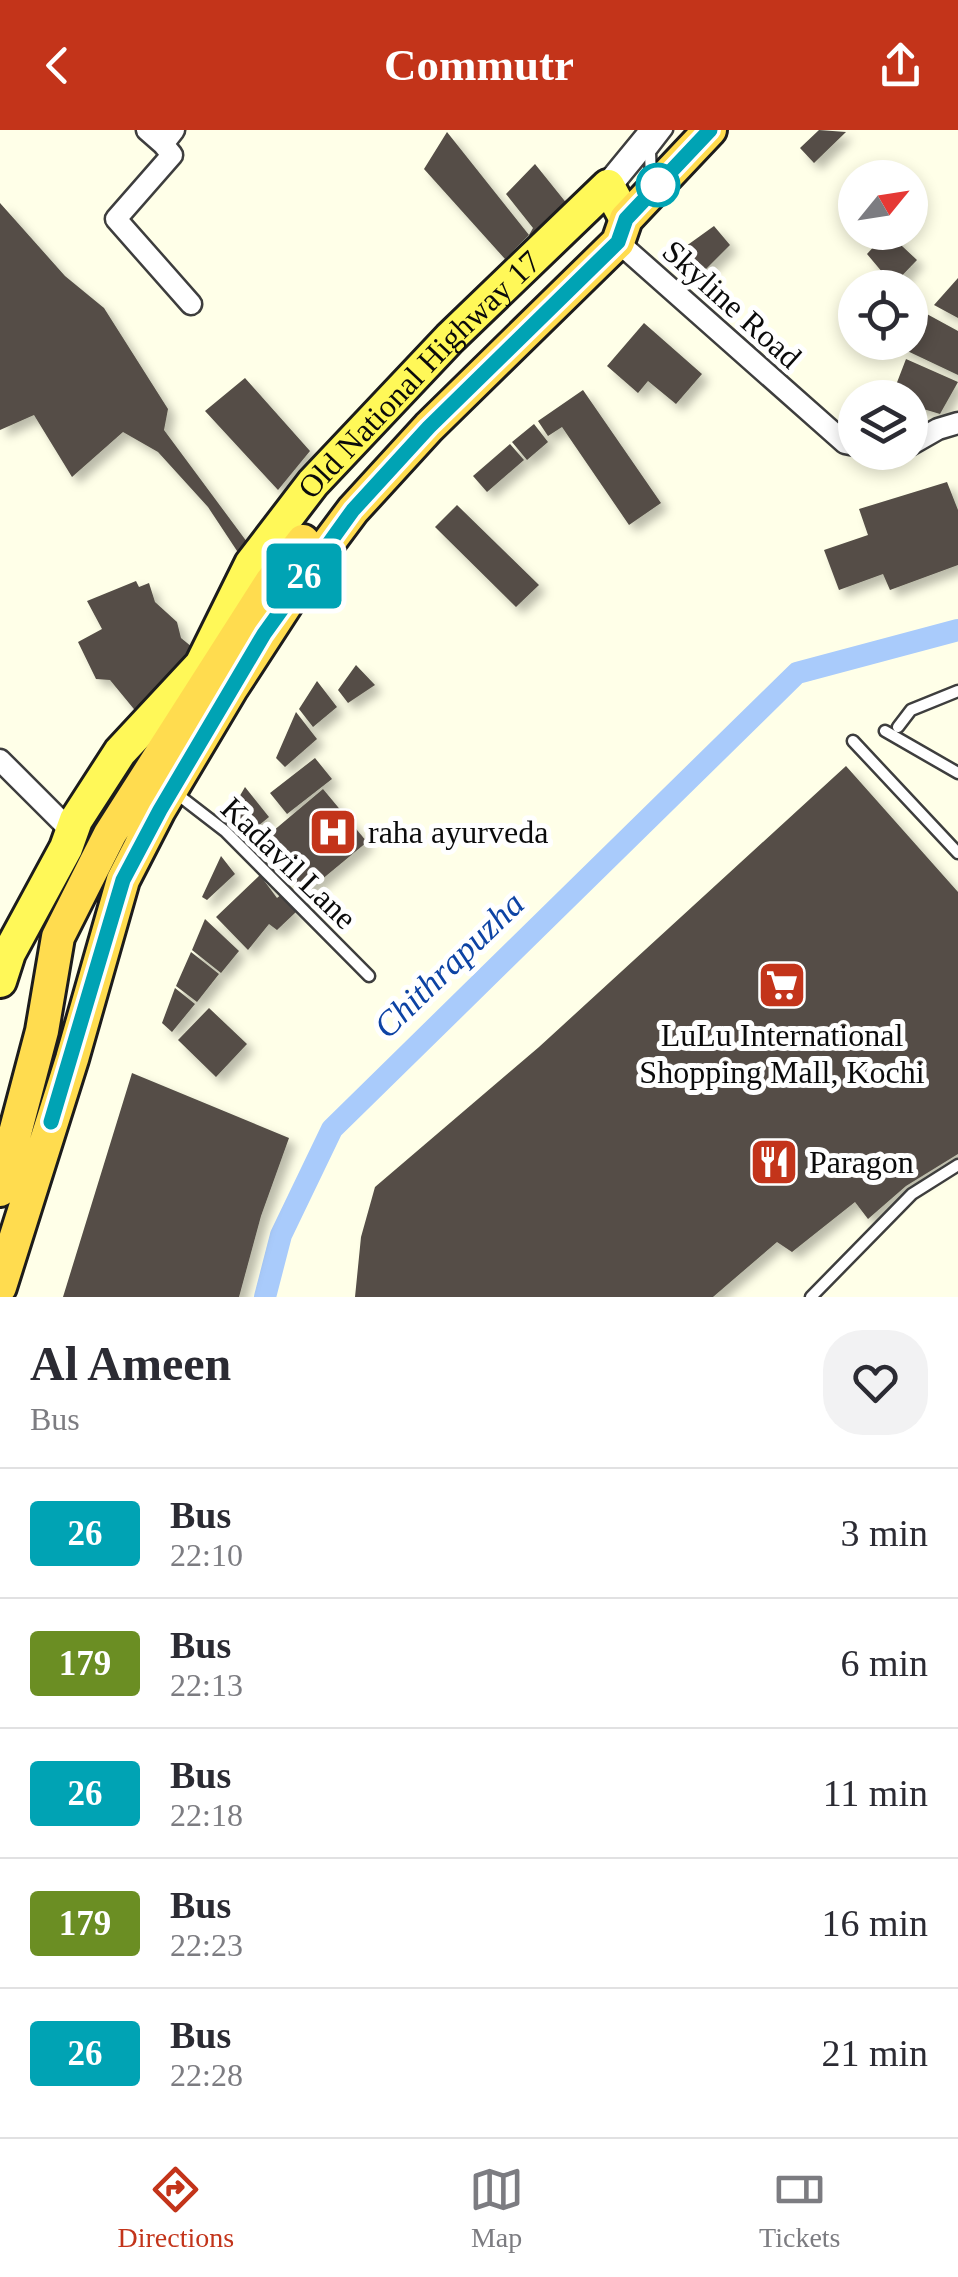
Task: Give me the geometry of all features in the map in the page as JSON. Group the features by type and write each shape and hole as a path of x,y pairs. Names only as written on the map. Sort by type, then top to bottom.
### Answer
{"highway":[{"path":"0,1287 123,880 264,634 353,510 622,230 651,192 710,130"},
{"path":"0,1190 42,1031 58,937 110,834 208,667 271,582 361,473 605,226 622,230"}],"main road":[{"path":"608,186 622,230"},
{"name":"Old National Highway 17","path":"0,981 8,953 66,848 76,820 120,752 208,667 252,564 313,482 450,338 608,186"}],"street":[{"name":"Old National Highway 17","path":"608,186 654,130"},
{"path":"161,135 172,155 116,219 191,304"},
{"name":"Skyline Road","path":"622,230 838,437"},
{"path":"928,434 958,423"},
{"path":"0,760 72,832"}],"lane":[{"path":"651,192 650,152 667,130"},
{"path":"898,727 911,710 958,690"},
{"path":"885,731 958,773"},
{"path":"853,741 958,853"},
{"name":"Kadavil Lane","path":"172,790 226,831 369,976"},
{"path":"808,1296 912,1194 958,1165"}],"building":[{"path":"819,130 846,132 814,163 800,148"},
{"path":"447,132 529,235 505,259 424,169"},
{"path":"535,164 572,210 538,245 529,235 533,228 506,194"},
{"path":"0,203 65,276 104,308 168,409 164,430 250,546 243,560 208,507 158,452 123,432 72,477 34,415 0,430"},
{"path":"714,226 730,245 698,277 682,249"},
{"path":"871,250 906,250 917,260 907,270 880,270 867,254"},
{"path":"958,278 958,318 934,305"},
{"path":"928,315 958,331 958,375 926,360"},
{"path":"644,323 702,374 676,404 648,381 638,393 607,366"},
{"path":"908,360 958,382 940,414 928,410 928,380 898,380"},
{"path":"245,378 310,451 278,490 205,411"},
{"path":"583,390 661,503 629,525 562,427 548,436 538,421"},
{"path":"534,424 548,442 527,460 512,442"},
{"path":"510,444 524,460 487,492 473,476"},
{"path":"947,482 958,510 958,565 890,590 883,574 839,590 824,550 868,535 859,509"},
{"path":"457,505 539,585 516,607 435,527"},
{"path":"136,581 139,587 149,583 155,602 177,622 181,638 192,647 179,675 138,714 110,680 96,679 78,642 102,629 87,601"},
{"path":"356,665 375,685 348,703 338,690"},
{"path":"317,681 337,707 313,727 299,709"},
{"path":"296,712 317,739 285,767 276,758"},
{"path":"315,758 332,779 287,814 270,793"},
{"name":"LuLu International Shopping Mall, Kochi","path":"846,766 958,892 958,1154 906,1186 868,1219 855,1202 792,1252 777,1242 713,1297 355,1297 361,1237 375,1187 539,1047"},
{"path":"245,787 269,817 241,840 223,825"},
{"path":"323,789 367,842 303,895 260,842"},
{"path":"221,856 235,874 207,900 202,897"},
{"name":"raha ayurveda","path":"260,875 277,898 282,894 296,912 277,930 269,924 248,950 216,917"},
{"path":"205,919 239,951 221,973 192,950"},
{"path":"191,952 219,974 197,1002 176,986"},
{"path":"175,988 195,1004 172,1032 162,1023"},
{"path":"209,1008 247,1044 216,1077 178,1040"},
{"path":"132,1073 289,1138 261,1216 239,1297 63,1297"}],"waterway":[{"name":"Chithrapuzha","path":"265,1297 281,1235 332,1129 797,673 958,630"}],"bus line":[{"name":"26","path":"51,1122 123,880 264,634 353,510 429,427 618,242 626,219 710,130"}],"place":[{"name":"raha ayurveda","path":"333,832"},
{"name":"LuLu International Shopping Mall, Kochi","path":"782,985"},
{"name":"Paragon","path":"774,1162"}]}
